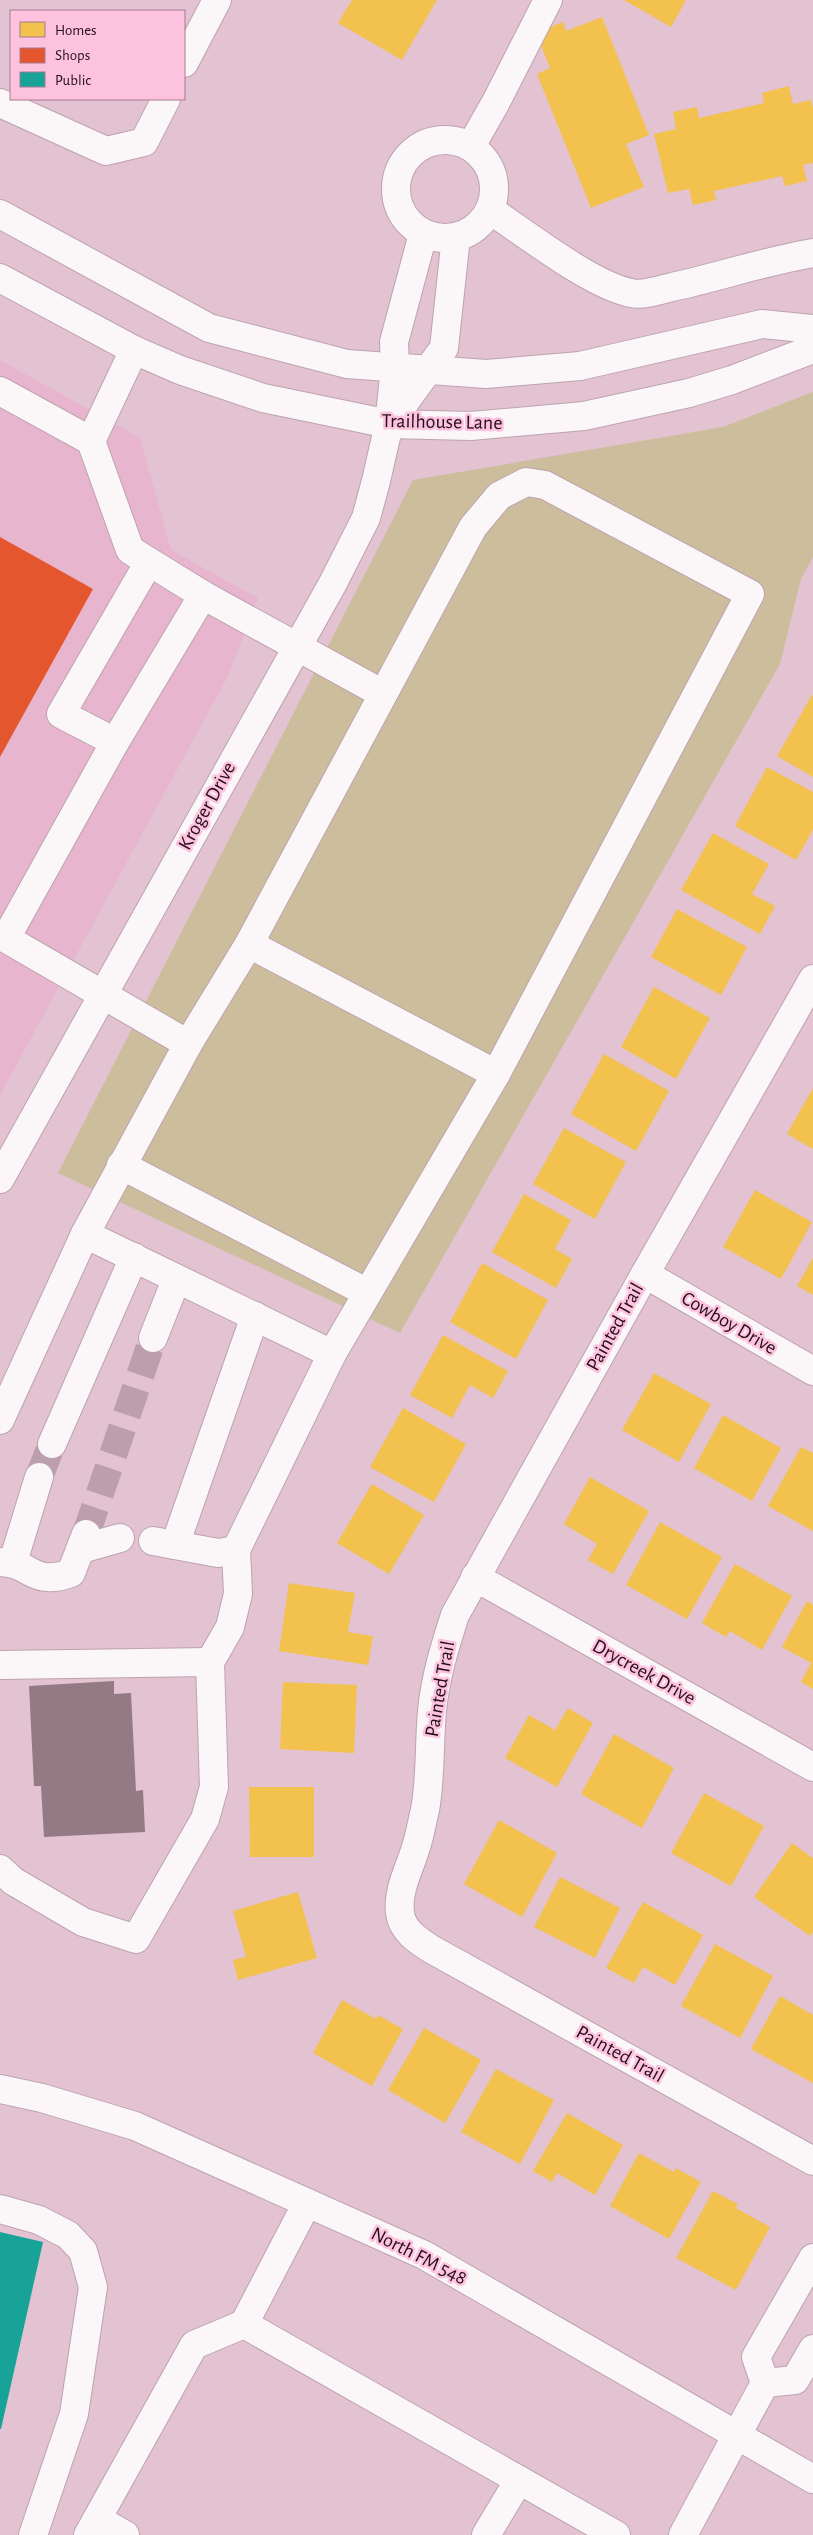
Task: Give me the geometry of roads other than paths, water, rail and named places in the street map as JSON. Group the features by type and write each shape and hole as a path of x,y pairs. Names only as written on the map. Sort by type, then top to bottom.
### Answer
{"street":[{"path":"185,60 217,0"},
{"path":"471,146 496,102 548,0"},
{"path":"0,103 106,151 144,142 165,100"},
{"path":"440,140 456,140 471,146 483,157 492,171 495,188 490,210 484,220 472,231 456,237 439,239 423,234 410,224 398,203 396,180 402,165 412,152 425,144 440,140"},
{"path":"490,210 610,287 633,294 683,285 783,258 813,253"},
{"path":"0,214 210,328 348,364 486,374 580,366 762,324 813,329"},
{"name":"Kroger Drive","path":"0,1179 333,583 366,518 388,424 394,368 394,342 423,234"},
{"path":"388,424 430,370 444,348 456,237"},
{"name":"Trailhouse Lane","path":"0,278 134,350 180,370 263,398 388,424 471,426 584,416 732,380 813,349"},
{"path":"90,441 134,350"},
{"path":"0,391 90,441 130,550 203,596 297,645 383,694"},
{"path":"0,1420 85,1234 121,1165 188,1044 249,944 473,528 500,496 526,482 545,485 750,594 496,1074 366,1292 332,1354 236,1550 238,1594 230,1627 210,1662 214,1787 205,1819 136,1940 83,1922 13,1881 0,1869"},
{"path":"115,742 61,714 149,562"},
{"path":"188,1044 3,936 115,742 203,596"},
{"path":"249,944 496,1074"},
{"name":"Painted Trail","path":"813,979 644,1274 455,1615 438,1675 432,1710 427,1794 416,1846 400,1898 400,1914 405,1927 415,1939 813,2161"},
{"path":"121,1165 366,1292"},
{"path":"85,1234 134,1257 176,1280 332,1354"},
{"path":"52,1444 134,1257"},
{"name":"Cowboy Drive","path":"644,1274 813,1371"},
{"path":"153,1338 176,1280"},
{"path":"236,1550 218,1553 164,1543 255,1316"},
{"path":"39,1477 6,1562 34,1575 55,1579 71,1573 83,1541 120,1538"},
{"name":"Drycreek Drive","path":"475,1577 813,1767"},
{"path":"0,1665 210,1662"},
{"name":"North FM 548","path":"0,2089 42,2098 135,2126 424,2255 813,2480"},
{"path":"125,2535 92,2527 194,2345 244,2324 307,2203"},
{"path":"0,2209 39,2220 68,2235 83,2251 93,2287 74,2414 33,2535"},
{"path":"683,2535 765,2383 756,2357 813,2258"},
{"path":"244,2324 616,2535"},
{"path":"765,2383 795,2380 813,2349"},
{"path":"486,2535 519,2480"}],"tunnel":[{"path":"86,1534 153,1338"},
{"path":"39,1477 52,1444"}]}
